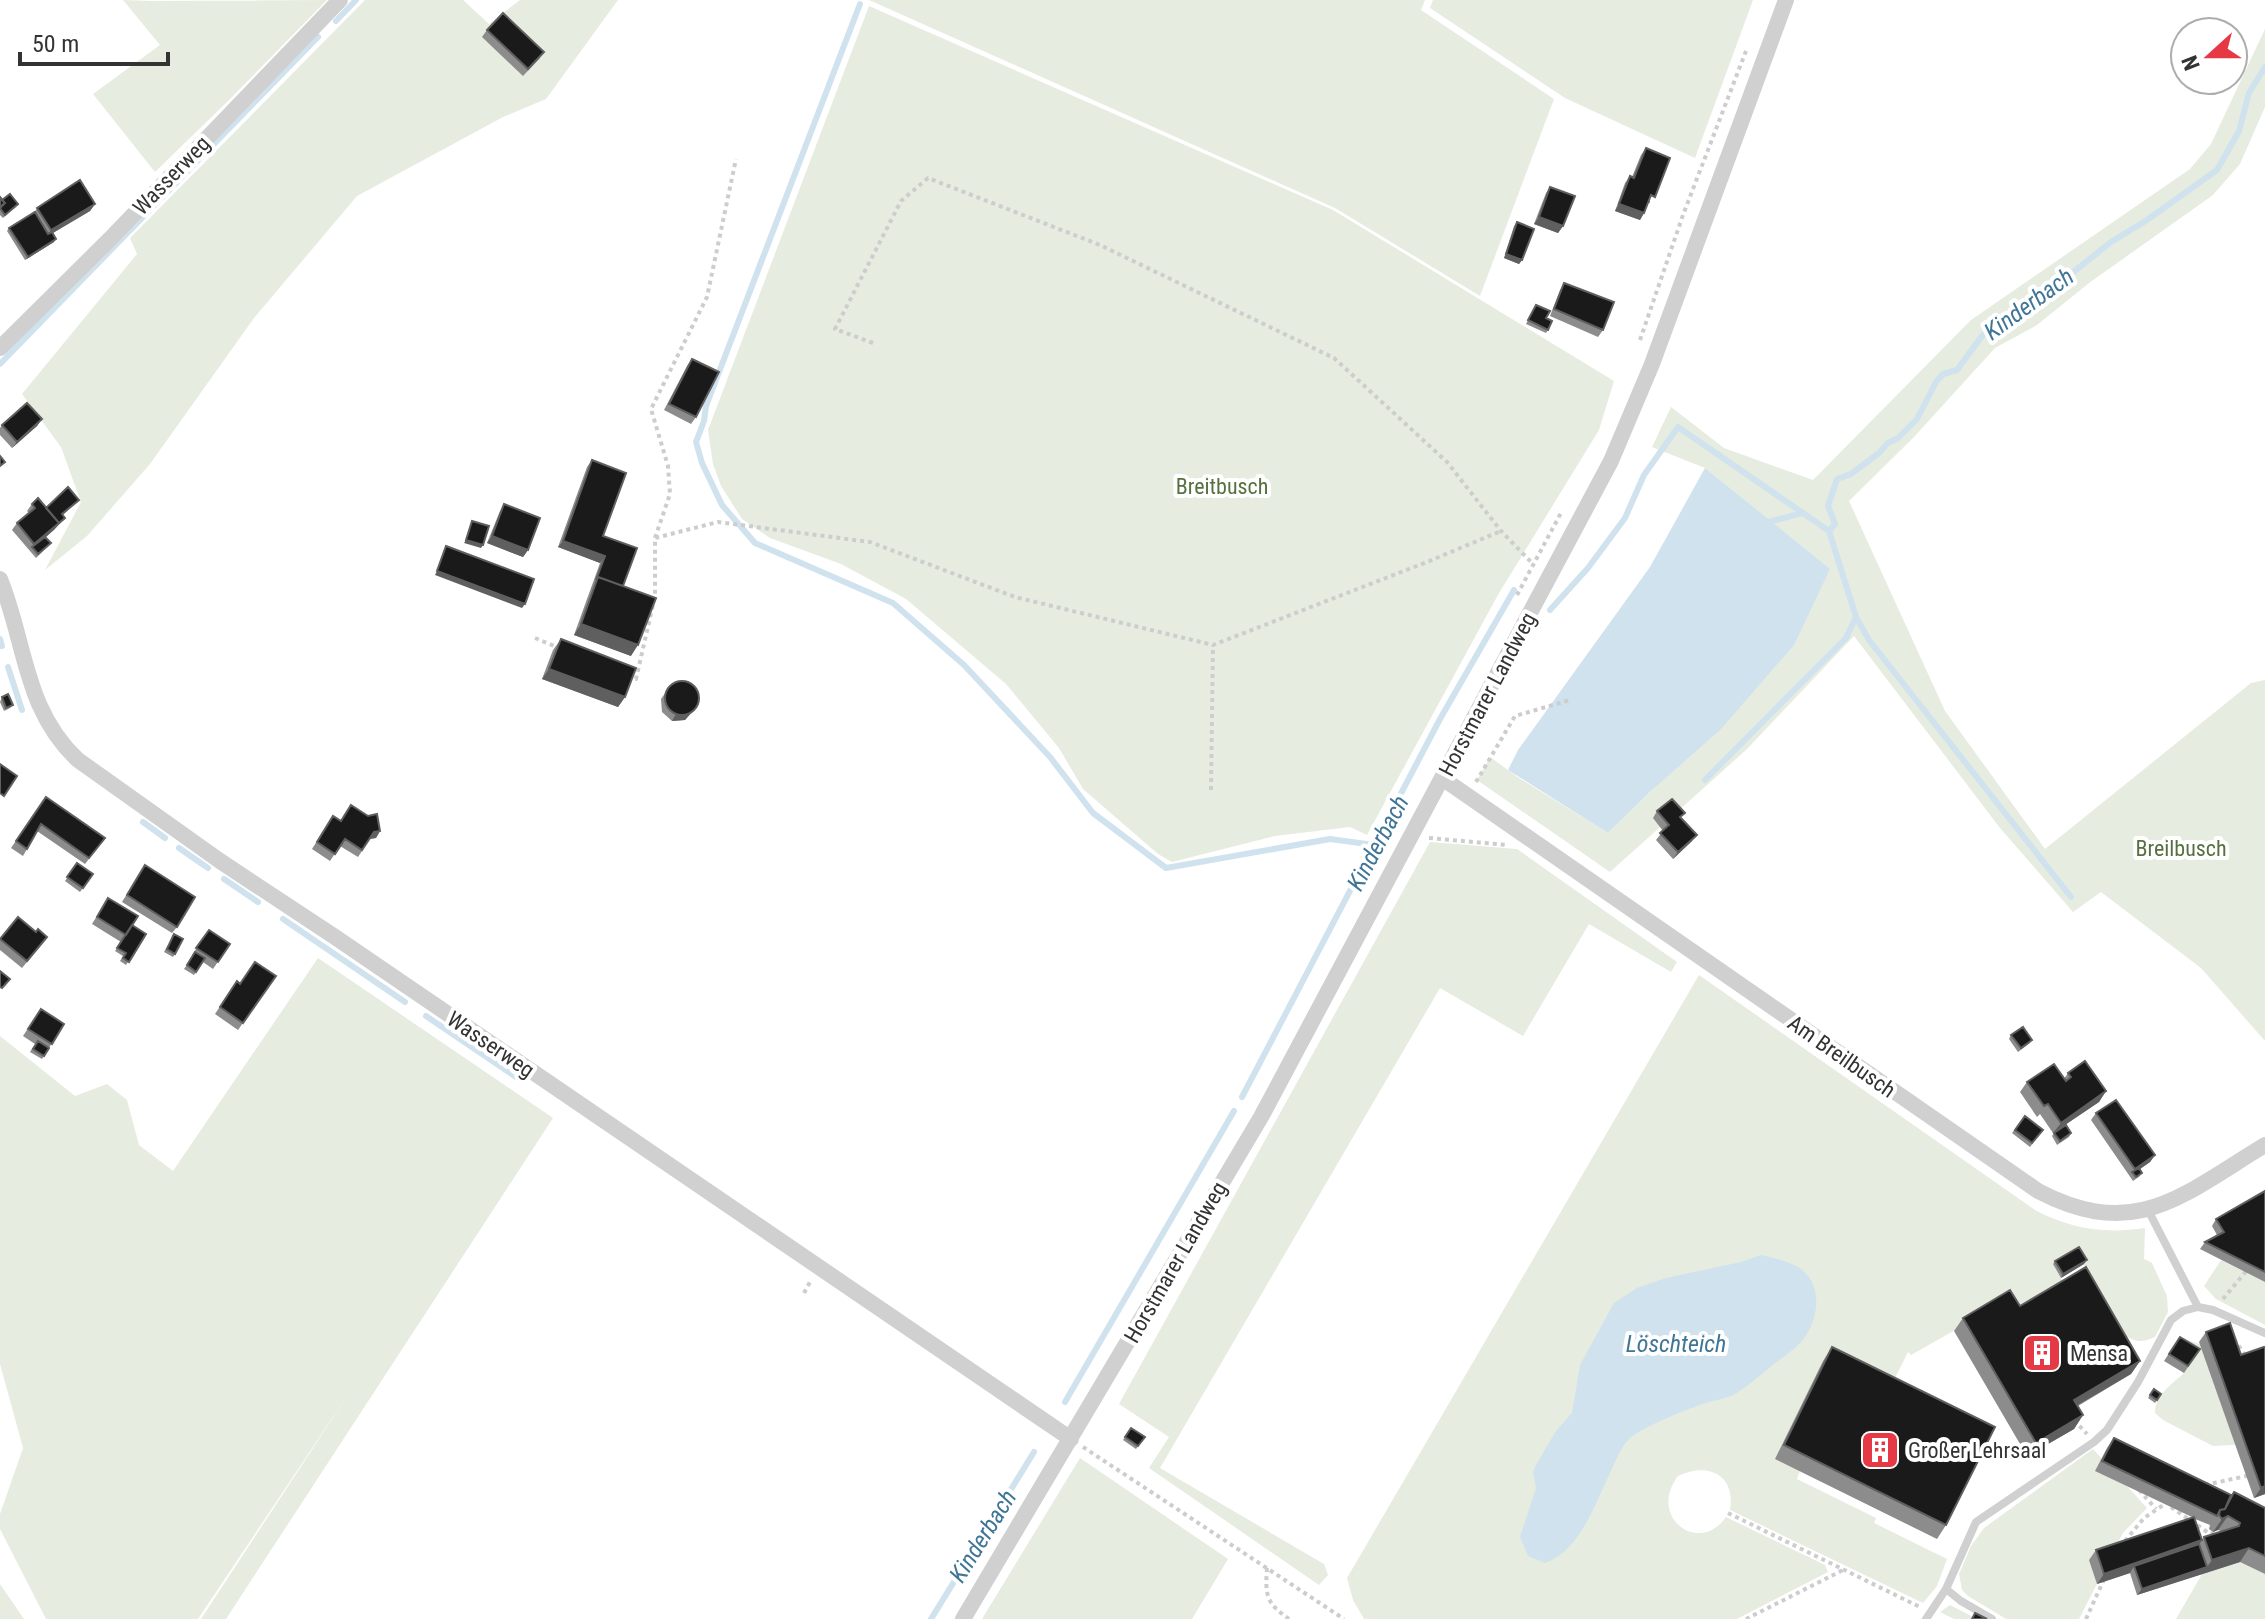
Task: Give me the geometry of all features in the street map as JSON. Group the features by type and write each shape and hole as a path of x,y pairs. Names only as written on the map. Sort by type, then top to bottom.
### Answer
{"street":[{"name":"Wasserweg","path":"0,348 110,239 340,0"},
{"name":"Horstmarer Landweg","path":"963,1619 1261,1117 1589,505 1633,415 1786,0"},
{"name":"Wasserweg","path":"0,579 40,711 59,742 78,760 220,861 1071,1439"},
{"name":"Am Breilbusch","path":"1442,778 2038,1191 2068,1207 2100,1214 2148,1210 2175,1199 2265,1145"}],"lane":[{"path":"2148,1210 2198,1307"},
{"path":"1928,1615 1946,1589 1976,1522 2107,1430 2138,1382 2171,1320 2183,1311 2198,1307 2213,1310 2265,1333"},
{"path":"1946,1589 1992,1619"}],"path":[{"path":"1638,344 1683,215 1749,43"},
{"path":"621,673 636,679 655,596 655,538 670,494 668,466 651,409 707,297 736,159"},
{"path":"873,343 835,329 901,201 928,178 1100,245 1334,358 1447,462 1501,531 1533,564"},
{"path":"1512,604 1569,498"},
{"path":"655,538 718,522 870,542 1015,597 1213,645 1501,531"},
{"path":"535,638 563,649"},
{"path":"1211,790 1213,645"},
{"path":"1469,794 1515,716 1570,700"},
{"path":"1409,839 1419,837 1517,846 1533,840"},
{"path":"2213,1310 2253,1261"},
{"path":"2229,1331 2250,1363"},
{"path":"2069,1411 2094,1442"},
{"path":"1071,1439 1344,1619"},
{"path":"2200,1486 2252,1475"},
{"path":"2136,1487 2156,1509"},
{"path":"2120,1547 2144,1518 2176,1497"},
{"path":"2166,1503 2210,1534 2217,1532"},
{"path":"1728,1513 1928,1615"},
{"path":"1267,1568 1265,1592 1276,1610 1289,1619"},
{"path":"1746,1619 1843,1570"},
{"path":"2086,1619 2109,1571"}],"green space":[{"path":"123,0 327,0 155,172 93,94 160,45"},
{"path":"365,0 463,0 489,24 520,0 618,0 546,99 503,117 357,196 254,318 150,464 87,536 45,570 81,502 61,447 22,394 137,254 130,238"},
{"path":"869,0 1425,0 1421,10 1554,99 1480,296 1335,208"},
{"path":"1433,0 1753,0 1695,158 1565,98 1430,8"},
{"name":"Breitbusch","path":"869,6 1333,210 1614,381 1599,430 1499,593 1367,835 1350,827 1275,836 1172,862 1158,854 1083,789 1059,748 1006,684 906,599 841,564 770,538 742,519 721,486 713,464 708,430"},
{"name":"Breilbusch","path":"2265,29 2265,107 2240,164 2213,195 2089,283 2037,325 1995,348 1914,437 1849,501 1945,711 2045,849 2251,683 2265,680 2265,1041 2201,968 2101,892 2073,912 2000,828 1854,636 1746,750 1610,872 1477,780 1490,757 1608,833 1652,790 1829,569 1705,468 1652,447 1671,407 1724,448 1813,480 1971,320 2190,169 2211,144 2234,96 2249,96 2249,63"},
{"path":"1430,842 1517,849 1677,962 1671,972 1589,924 1523,1036 1440,988 1160,1468 1324,1564 1328,1575 1319,1585 1149,1468 1169,1437 1119,1404"},
{"path":"318,958 553,1118 226,1619 201,1619 351,1390 198,1619 46,1619 0,1529 0,1514 23,1448 0,1364 0,1036 75,1096 107,1084 127,1100 139,1145 173,1171"},
{"path":"1699,975 2035,1210 2075,1226 2116,1230 2145,1228 2144,1259 2152,1263 2167,1296 2168,1312 2155,1337 2140,1341 2126,1336 2076,1251 2053,1264 2062,1280 2032,1300 2010,1320 2001,1304 1911,1355 1908,1352 1888,1392 1800,1471 1797,1479 1876,1518 1874,1523 1947,1559 1937,1586 1923,1603 1730,1510 1731,1498 1724,1480 1717,1474 1699,1470 1678,1476 1670,1491 1672,1517 1680,1526 1691,1532 1703,1533 1715,1528 1726,1517 1825,1565 1828,1572 1737,1619 1364,1619 1353,1600 1347,1578"},
{"path":"2221,1260 2265,1282 2265,1325 2216,1299 2204,1286"},
{"path":"2185,1339 2202,1345 2251,1444 2213,1446 2155,1413 2161,1396 2184,1373 2175,1344"},
{"path":"2093,1449 2147,1508 2123,1533 2079,1619 2006,1619 1968,1596 1962,1590 1959,1574 1971,1546 1984,1528"},
{"path":"1080,1458 1228,1559 1192,1619 982,1619"},
{"path":"2240,1562 2265,1574 2265,1619 2176,1619 2202,1574"},
{"path":"0,1584 24,1619 0,1619"},
{"path":"1950,1605 1977,1619 1954,1619 1940,1612"}],"water":[{"path":"1705,468 1830,569 1794,645 1721,729 1608,833 1508,770 1518,750 1650,567"},
{"name":"Löschteich","path":"1761,1255 1796,1266 1811,1281 1815,1291 1815,1312 1802,1341 1735,1394 1677,1414 1643,1429 1629,1439 1618,1455 1586,1524 1568,1548 1545,1563 1528,1556 1520,1537 1536,1488 1533,1472 1556,1431 1572,1413 1580,1365 1614,1303 1637,1288 1666,1278"}],"building":[{"path":"503,13 544,52 528,69 487,30"},
{"path":"1646,148 1670,158 1655,197 1651,195 1644,213 1619,204"},
{"path":"80,180 95,204 51,230 37,208"},
{"path":"1550,187 1575,196 1563,226 1539,217"},
{"path":"10,194 18,204 5,215 0,208 5,203 2,200"},
{"path":"35,212 48,234 52,232 56,239 28,257 9,228"},
{"path":"1517,222 1534,229 1522,260 1506,254"},
{"path":"1564,283 1614,302 1603,330 1554,309"},
{"path":"1536,305 1550,311 1546,318 1552,321 1548,330 1528,320"},
{"path":"692,359 719,372 696,417 669,404"},
{"path":"27,403 42,419 17,442 2,425"},
{"path":"592,460 626,473 603,536 637,548 623,586 598,577 596,580 605,556 563,541"},
{"path":"68,487 79,500 62,514 65,518 59,523 46,508"},
{"path":"38,498 59,523 34,544 17,523 35,508 32,504"},
{"path":"504,504 540,518 528,550 492,536"},
{"path":"472,521 489,526 483,545 466,540"},
{"path":"45,537 51,543 38,554 32,547"},
{"path":"446,546 534,579 525,604 437,571"},
{"path":"598,577 656,598 638,645 581,624"},
{"path":"561,639 636,668 625,697 549,669"},
{"path":"682,681 694,686 699,698 694,710 682,715 670,710 665,698 670,686"},
{"path":"8,694 13,705 6,708 2,697"},
{"path":"0,764 17,776 4,796 0,793"},
{"path":"46,797 105,838 89,858 41,824 27,849 16,841"},
{"path":"1672,799 1685,813 1680,817 1697,835 1678,852 1660,833 1669,825 1657,811"},
{"path":"351,805 368,816 377,814 380,831 374,832 362,850 345,839 335,854 317,842 333,816 341,821"},
{"path":"77,863 93,874 83,888 67,877"},
{"path":"145,865 195,897 177,927 127,895"},
{"path":"108,898 138,916 126,935 97,917"},
{"path":"18,917 47,937 27,961 0,939"},
{"path":"132,925 146,934 129,962 123,958 126,953 117,948"},
{"path":"209,930 230,944 218,962 196,948"},
{"path":"174,934 183,939 175,954 167,949"},
{"path":"195,952 205,958 196,972 187,965"},
{"path":"255,962 276,976 243,1023 220,1007 237,981 240,984"},
{"path":"0,971 10,979 2,988 0,987"},
{"path":"41,1009 64,1024 52,1044 28,1029"},
{"path":"2023,1027 2032,1040 2021,1048 2011,1035"},
{"path":"38,1041 49,1048 44,1056 33,1049"},
{"path":"2085,1061 2106,1091 2061,1123 2027,1082 2054,1064 2066,1081 2071,1077 2068,1073"},
{"path":"2116,1100 2155,1155 2135,1169 2096,1113"},
{"path":"2025,1116 2043,1130 2032,1143 2015,1130"},
{"path":"2066,1125 2071,1133 2060,1141 2054,1133"},
{"path":"2139,1168 2142,1173 2136,1177 2132,1172"},
{"path":"2265,1191 2265,1272 2205,1242 2224,1232 2216,1219"},
{"path":"2079,1247 2087,1260 2063,1274 2055,1261"},
{"name":"Mensa","path":"2086,1267 2140,1361 2074,1400 2083,1415 2036,1443 1963,1318 2010,1290 2020,1306"},
{"path":"2230,1323 2241,1355 2265,1348 2265,1486 2261,1488 2206,1332"},
{"path":"2180,1337 2200,1349 2188,1366 2169,1354"},
{"name":"Großer Lehrsaal","path":"1832,1347 1995,1427 1946,1525 1784,1445"},
{"path":"2154,1389 2161,1394 2157,1400 2150,1395"},
{"path":"1131,1428 1145,1437 1138,1446 1125,1437"},
{"path":"2114,1438 2231,1495 2225,1509 2220,1510 2217,1516 2102,1461"},
{"path":"2234,1492 2265,1508 2265,1556 2249,1548 2212,1560 2204,1537 2239,1526 2240,1523 2228,1516 2222,1519 2219,1515"},
{"path":"2194,1517 2202,1540 2104,1574 2096,1550"},
{"path":"2199,1544 2207,1567 2142,1589 2134,1566"},
{"path":"1975,1613 1987,1619 1972,1619"}],"waterway":[{"path":"336,21 356,0"},
{"path":"860,4 706,406 696,442 702,463 722,505 755,543 893,603 964,665 1050,757 1093,813 1166,868 1330,839 1374,845"},
{"path":"0,364 318,37"},
{"name":"Kinderbach","path":"1550,610 1588,568 1625,518 1644,475 1678,427 1829,531 1835,524 1828,506 1837,479 1851,474 1898,438 1917,419 1936,382 1943,374 1957,370 1982,336 1994,326 2017,317 2111,242 2217,170 2239,131 2249,93 2265,67"},
{"path":"1765,523 1802,513"},
{"path":"1829,531 1856,617 1869,640 2071,897"},
{"name":"Kinderbach","path":"1242,1097 1440,719 1514,590"},
{"path":"1705,780 1846,638 1856,617"},
{"path":"0,639 2,646"},
{"path":"8,667 22,710"},
{"path":"143,822 165,838"},
{"path":"179,848 208,868"},
{"path":"224,879 258,902"},
{"path":"283,919 405,1002"},
{"path":"426,1016 516,1077"},
{"name":"Kinderbach","path":"1065,1402 1234,1111"},
{"name":"Kinderbach","path":"931,1619 1034,1452"}],"place":[{"name":"Mensa","path":"2042,1353"},
{"name":"Großer Lehrsaal","path":"1880,1450"}]}
